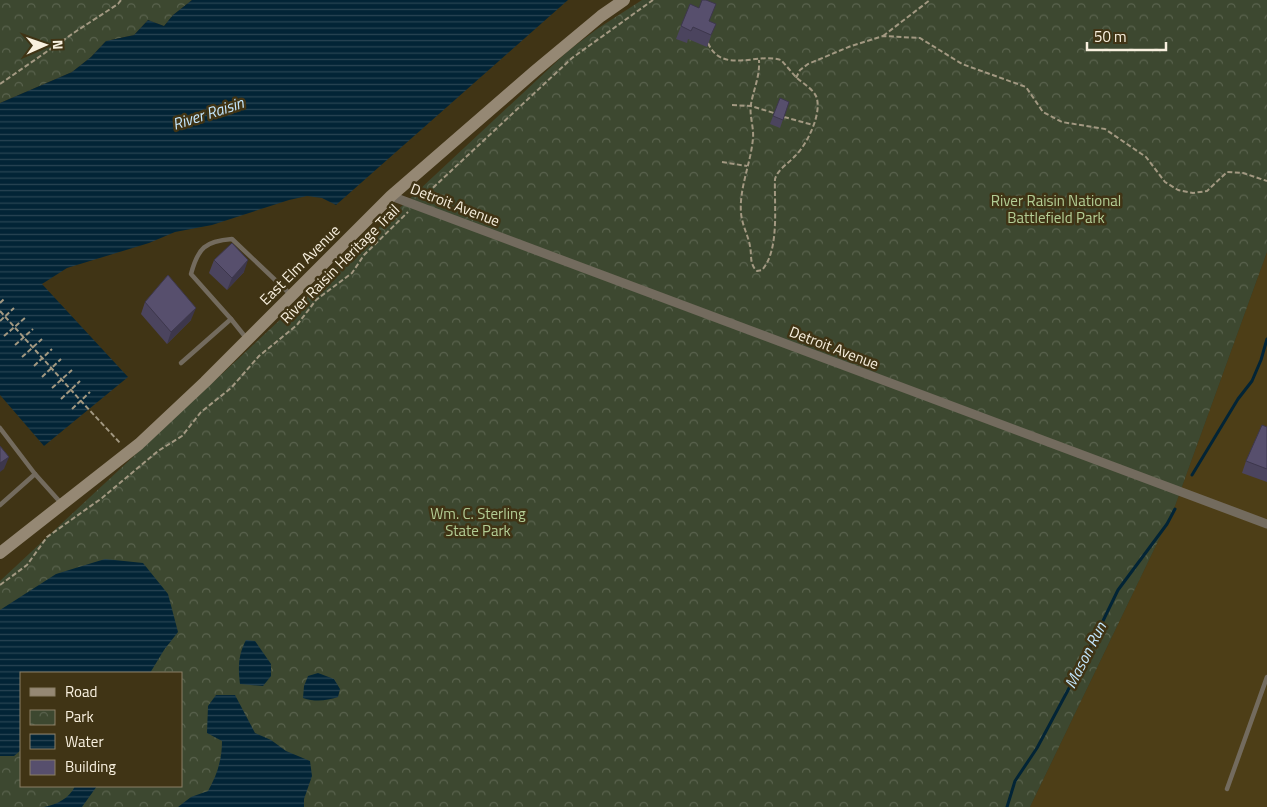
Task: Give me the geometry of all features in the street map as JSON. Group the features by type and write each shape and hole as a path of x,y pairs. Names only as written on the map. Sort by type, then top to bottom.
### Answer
{"main road":[{"name":"East Elm Avenue","path":"0,553 128,452 248,340 391,196 535,71 601,16 624,0"}],"street":[{"name":"Detroit Avenue","path":"391,196 1267,524"}],"lane":[{"path":"248,340 190,274 195,257 202,247 219,240 232,239 292,295"},
{"path":"181,363 231,319"},
{"path":"0,428 35,474 62,504"},
{"path":"0,505 35,474"},
{"path":"1227,789 1267,677"}],"path":[{"path":"0,84 118,4 121,0"},
{"name":"River Raisin Heritage Trail","path":"0,585 27,565 47,537 102,498 158,451 182,436 202,412 231,388 259,356 297,325 316,300 352,273 364,255 454,166 572,58 653,0"},
{"path":"796,78 800,70 808,64 851,46 883,36 930,0"},
{"path":"883,36 920,38 962,64 1026,86 1043,112 1062,122 1105,129 1146,157 1166,182 1178,190 1207,191 1227,172 1243,173 1267,181"},
{"path":"708,43 715,54 724,59 745,61 775,58 781,60 796,78 816,95 817,106 810,135 796,155 776,173 770,257 762,270 757,271 753,267 751,260 750,245 742,224 740,210 754,135 751,106 760,71 759,60"},
{"path":"732,105 751,106 774,113"},
{"path":"784,117 813,126"},
{"path":"722,162 747,166"},
{"path":"0,303 6,298"},
{"path":"0,321 14,308"},
{"path":"0,311 128,452"},
{"path":"4,336 25,318"},
{"path":"15,346 33,329"},
{"path":"22,357 42,339"},
{"path":"34,366 52,349"},
{"path":"42,378 61,359"},
{"path":"52,388 72,370"},
{"path":"61,398 80,381"},
{"path":"72,409 90,392"}],"shaded area":[{"path":"1267,252 1267,807 1030,807 1175,506"}],"green space":[{"path":"0,0 192,0 173,15 164,26 148,20 134,35 106,41 91,57 72,72 0,103"},
{"name":"Wm. C. Sterling State Park","path":"642,0 1267,0 1267,252 1175,506 1030,807 0,807 0,581 568,51 597,29"}],"water":[{"name":"River Raisin","path":"192,0 568,0 336,205 322,198 307,196 289,200 212,225 175,232 149,243 67,268 42,284 128,377 44,446 0,395 0,103 72,72 91,57 106,41 134,35 148,20 164,26 173,15"},
{"path":"105,559 143,563 168,594 178,632 151,672 20,672 20,751 14,756 0,756 0,610 56,574"},
{"path":"246,640 255,641 271,664 271,676 263,686 240,684 239,662"},
{"path":"318,673 334,679 340,689 338,697 321,700 303,698 304,686 308,676"},
{"path":"216,695 235,695 255,733 271,740 286,751 310,761 312,776 304,799 304,807 178,807 191,797 208,791 216,773 220,761 222,741 207,733 208,706"},
{"path":"74,787 96,787 82,807 44,807 62,800"}],"building":[{"path":"702,0 716,4 709,21 716,24 711,35 693,27 691,31 681,26 690,4 699,8"},
{"path":"780,98 789,102 783,120 773,116"},
{"path":"232,243 248,260 232,278 214,260"},
{"path":"168,275 196,308 171,332 145,302"},
{"path":"1262,425 1267,427 1267,469 1246,461"},
{"path":"0,446 9,457 0,463"}],"waterway":[{"name":"Mason Run","path":"1192,475 1238,399 1252,381 1267,339"},
{"name":"Mason Run","path":"1007,807 1015,781 1037,748 1082,664 1118,590 1167,524 1175,509"}],"park label":[{"name":"River Raisin National Battlefield Park","path":"1056,210"}]}
